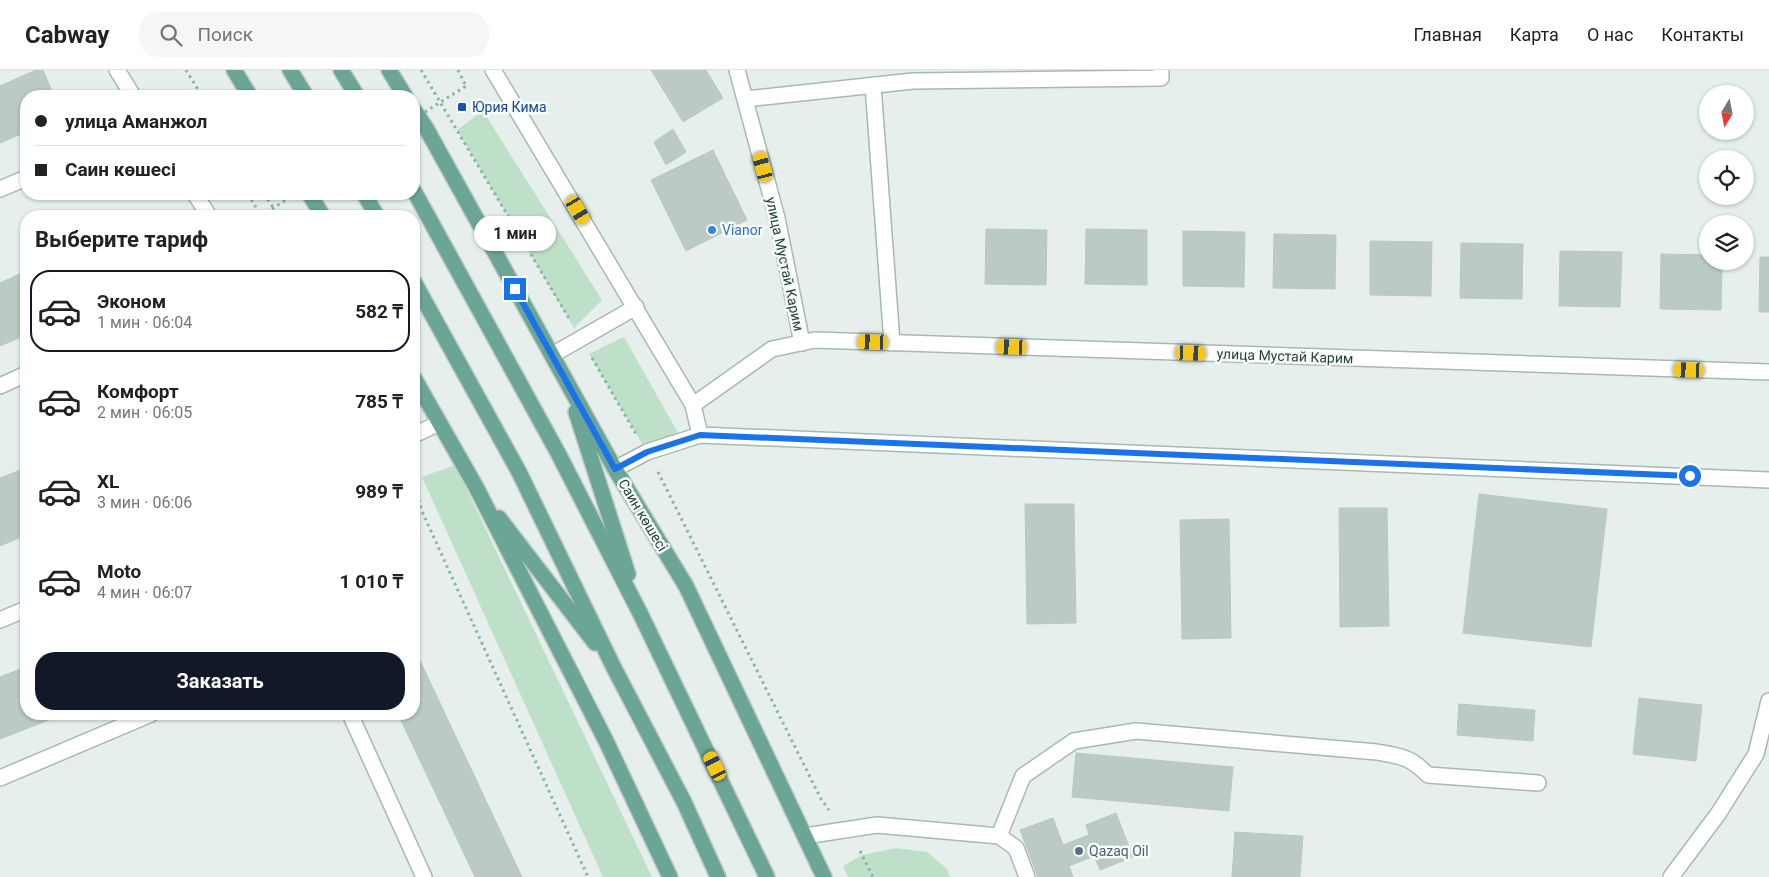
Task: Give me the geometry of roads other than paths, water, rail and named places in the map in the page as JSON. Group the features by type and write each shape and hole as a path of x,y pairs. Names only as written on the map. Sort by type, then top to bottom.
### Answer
{"main road":[{"path":"234,70 246,90"},
{"path":"242,70 248,90"},
{"path":"290,70 302,90"},
{"path":"341,70 353,90"},
{"path":"383,70 400,90"},
{"path":"389,70 400,90"},
{"name":"Саин көшесі","path":"420,120 615,469 686,586 824,877"},
{"path":"419,200 558,453 641,615 767,877"},
{"path":"420,293 520,472 614,668 684,802 718,877"},
{"path":"565,380 641,615"},
{"path":"420,389 476,487 606,741 670,877"},
{"path":"476,487 614,668"}],"street":[{"path":"117,70 129,90"},
{"path":"493,70 693,405 700,435"},
{"name":"улица Мустай Карим","path":"737,70 777,218 802,343"},
{"path":"744,99 873,85 913,75 1161,78 1161,70"},
{"path":"873,85 892,343"},
{"path":"0,189 20,181"},
{"path":"552,355 636,307"},
{"name":"улица Мустай Карим","path":"693,405 772,349 815,340 1769,372"},
{"path":"0,386 20,377"},
{"path":"420,432 439,423"},
{"path":"615,469 647,452 700,435 1769,480"},
{"path":"0,620 20,612"},
{"path":"1671,877 1718,814 1756,754 1769,701"},
{"path":"0,778 138,720"},
{"path":"353,720 424,877"},
{"path":"999,836 1023,776 1074,741 1136,731 1377,752 1404,757 1416,762 1428,775 1538,783"},
{"path":"805,836 877,826 999,836 1016,848 1027,877"}],"place":[{"name":"Юрия Кима","path":"462,107"},
{"name":"Vianor","path":"712,230"},
{"name":"Qazaq Oil","path":"1079,851"}]}
